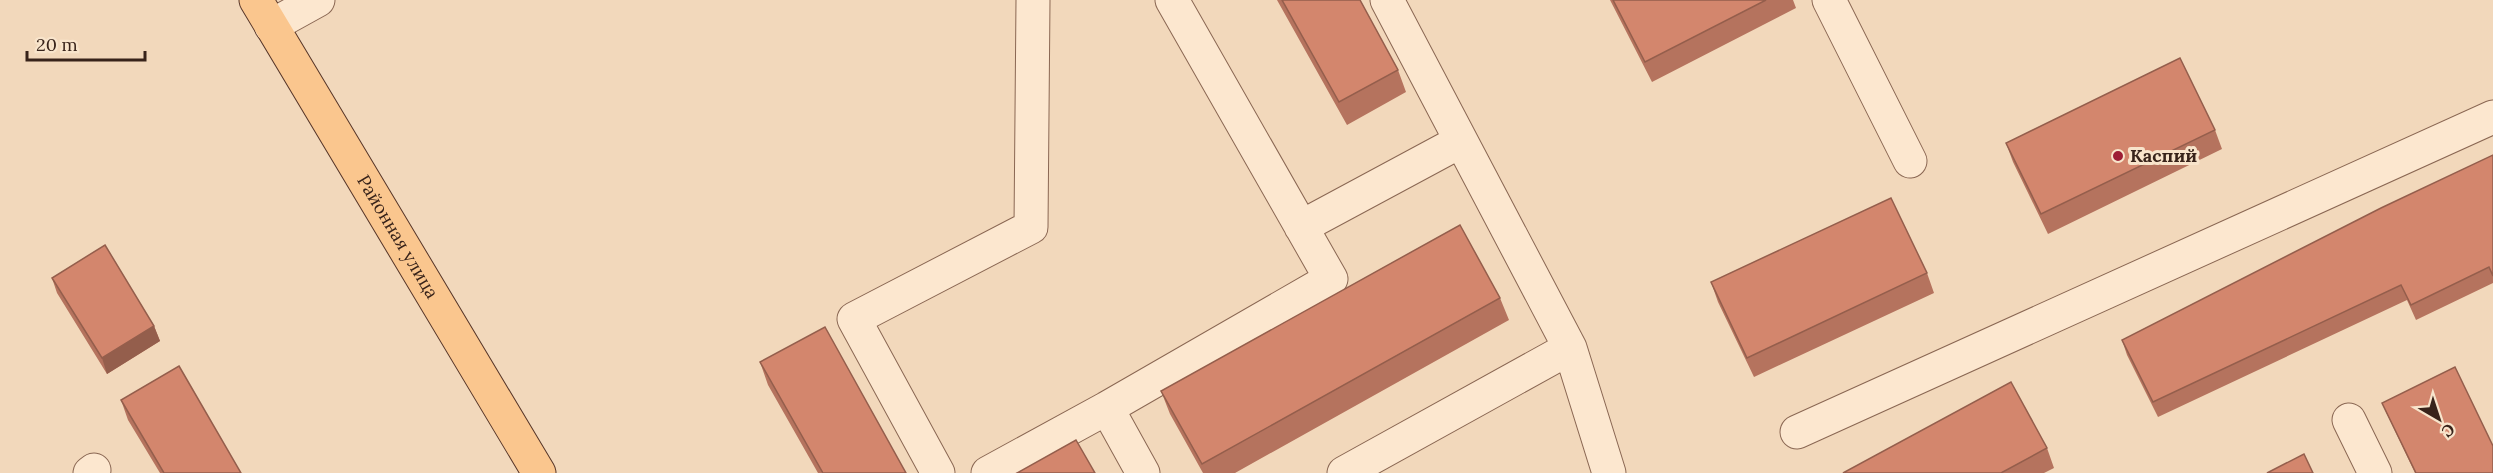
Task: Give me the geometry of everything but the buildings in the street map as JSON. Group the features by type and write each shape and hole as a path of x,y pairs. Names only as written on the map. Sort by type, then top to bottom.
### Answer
{"main road":[{"name":"Районная улица","path":"263,13 538,473"}],"street":[{"path":"263,13 318,0"},
{"path":"938,473 854,320 1031,227 1034,0"},
{"path":"988,473 1107,408 1331,279 1172,0"},
{"path":"1387,0 1570,348 1609,473"},
{"path":"1829,0 1910,161"},
{"path":"1797,432 2493,117"},
{"path":"1301,227 1461,141"},
{"path":"1344,473 1570,348"},
{"path":"1107,408 1143,473"},
{"path":"2349,420 2375,473"}],"place":[{"name":"Каспий","path":"2118,156"}]}
